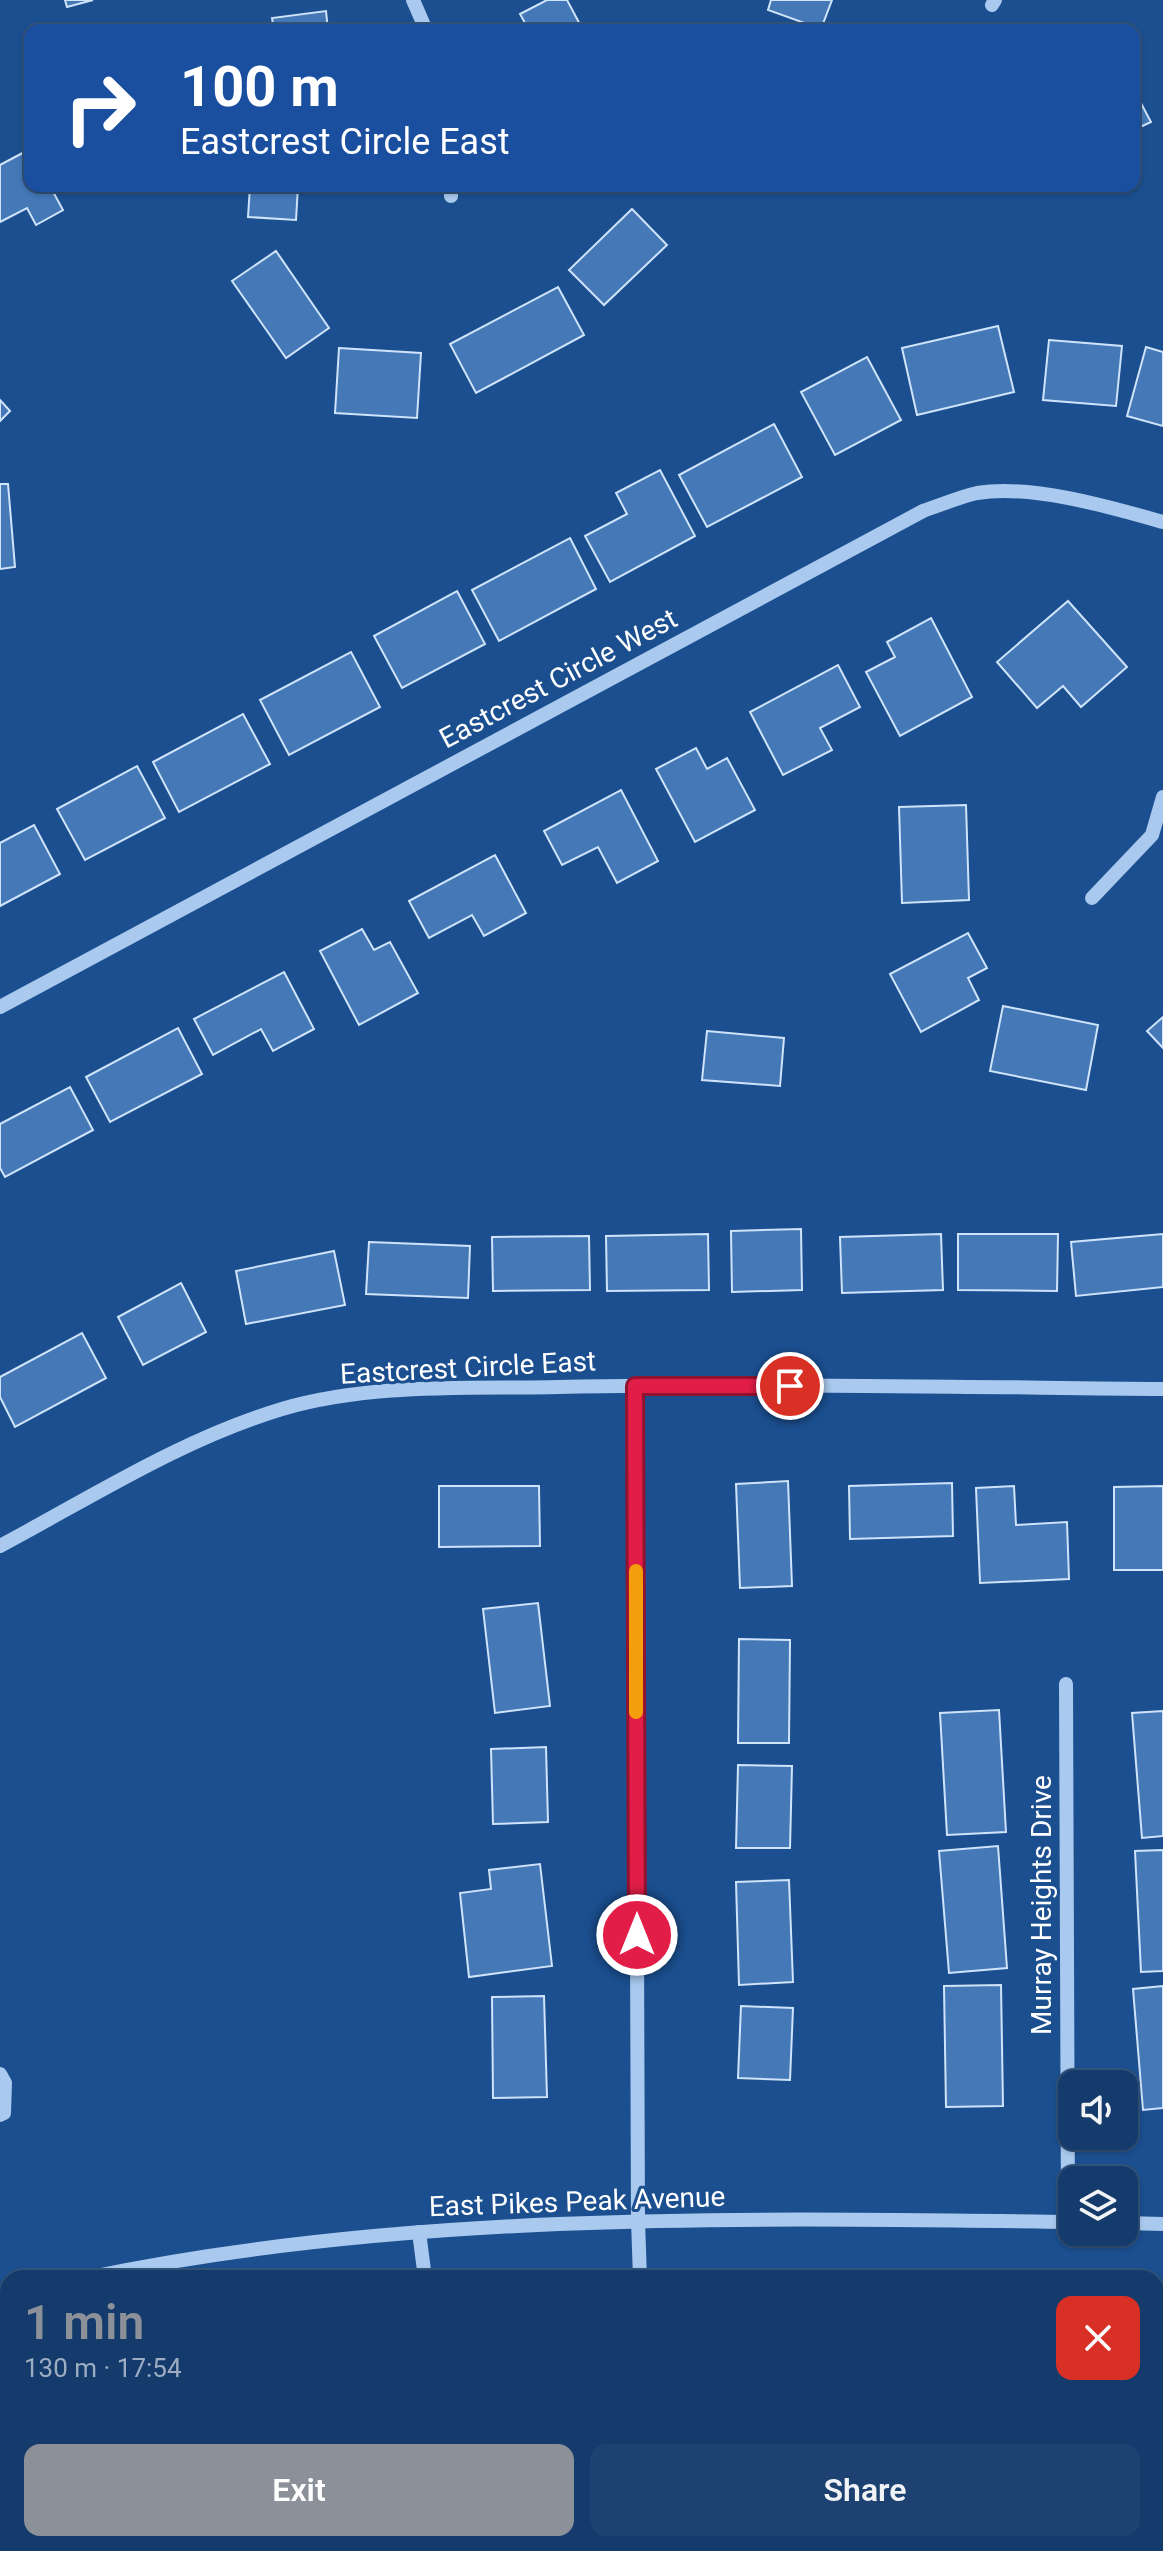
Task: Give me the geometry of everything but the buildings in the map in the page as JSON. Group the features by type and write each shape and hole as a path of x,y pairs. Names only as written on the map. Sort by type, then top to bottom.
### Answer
{"street":[{"path":"413,0 423,24"},
{"name":"Eastcrest Circle West","path":"0,1007 923,511 978,493 1034,493 1100,505 1163,522"},
{"path":"1092,898 1152,835 1163,797"},
{"path":"635,1386 640,2270"},
{"name":"Eastcrest Circle East","path":"0,1546 188,1444 285,1408 341,1397 387,1391 635,1386 1163,1389"},
{"name":"Murray Heights Drive","path":"1066,1684 1070,2166"},
{"path":"0,2074 5,2083 4,2113 0,2115"},
{"name":"East Pikes Peak Avenue","path":"134,2270 254,2250 419,2232 638,2221 1058,2222"},
{"path":"1138,2223 1163,2224"},
{"path":"419,2232 424,2270"}],"slow traffic":[{"path":"636,1571 636,1712"}],"route":[{"path":"637,1935 635,1386 790,1386"}]}
